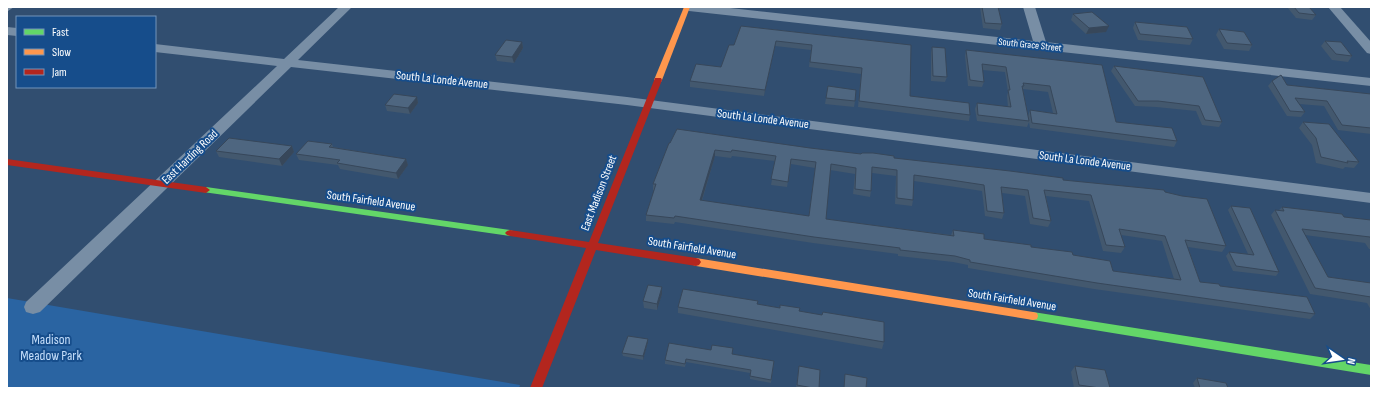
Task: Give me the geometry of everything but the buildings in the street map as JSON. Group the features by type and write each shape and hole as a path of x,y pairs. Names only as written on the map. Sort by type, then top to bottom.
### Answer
{"street":[{"name":"East Harding Road","path":"33,307 346,7"},
{"name":"South Grace Street","path":"688,7 1371,82"},
{"name":"East Madison Street","path":"536,388 647,104 688,7"},
{"path":"1029,7 1041,46"},
{"path":"1334,7 1371,50"},
{"name":"South La Londe Avenue","path":"156,48 647,104 1371,198"},
{"name":"South Fairfield Avenue","path":"7,162 592,245 1371,370"}],"green space":[{"name":"Madison Meadow Park","path":"7,298 520,385 519,388 7,388"}],"traffic: fast":[{"path":"206,190 510,233"},
{"path":"1033,316 1371,370"}],"traffic: slow":[{"path":"658,80 687,7"},
{"path":"696,262 1033,316"}],"traffic: jam":[{"path":"536,388 658,80"},
{"path":"7,162 206,190"},
{"path":"510,233 696,262"}]}
